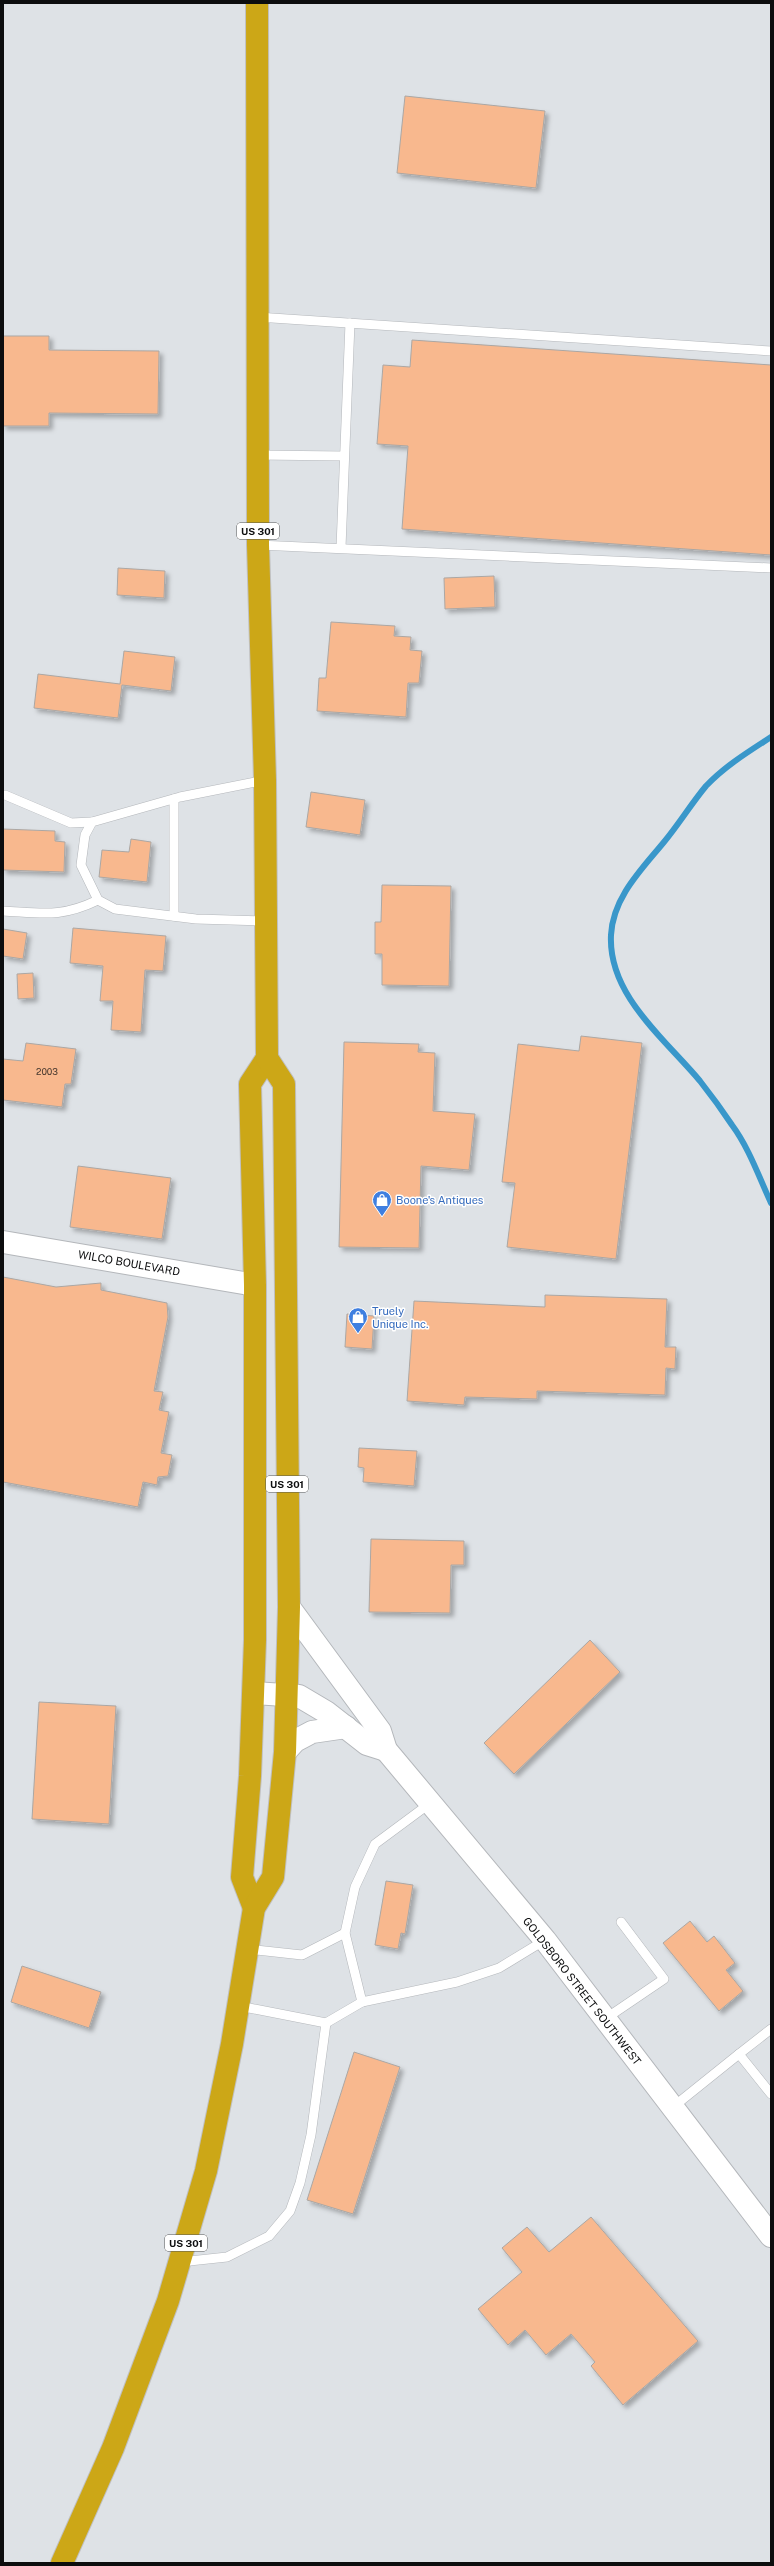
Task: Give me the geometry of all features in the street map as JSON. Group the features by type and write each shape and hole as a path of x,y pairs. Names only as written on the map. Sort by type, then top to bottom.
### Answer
{"highway":[{"name":"US 301","path":"62,2563 113,2448 168,2301 206,2172 239,2006 254,1908 273,1877 285,1752 288,1607 284,1084 267,1058 265,780 258,544 257,3"},
{"name":"US 301","path":"254,1908 242,1877 254,1693 255,1285 250,1084 267,1058"}],"street":[{"name":"WILCO BOULEVARD","path":"3,1242 255,1285"},
{"name":"GOLDSBORO STREET SOUTHWEST","path":"288,1607 380,1731 386,1750 429,1804 545,1940 771,2236"},
{"path":"254,1693 286,1694 305,1698 367,1744 386,1750"},
{"path":"285,1752 295,1741 312,1732 346,1727"}],"lane":[{"path":"257,317 771,351"},
{"path":"341,547 350,323"},
{"path":"258,456 344,456"},
{"path":"258,544 771,568"},
{"path":"4,795 71,823 92,822 174,799 265,780"},
{"path":"174,799 174,916"},
{"path":"92,822 85,835 81,865 98,900 115,909 174,916 266,922"},
{"path":"3,911 55,914 76,910 98,900"},
{"path":"362,2002 345,1933 355,1887 376,1844 429,1804"},
{"path":"605,2019 664,1979 621,1922"},
{"path":"248,1949 302,1955 345,1933"},
{"path":"239,2006 326,2022 362,2002 457,1982 499,1968 545,1940"},
{"path":"180,2262 227,2257 269,2236 290,2211 300,2183 311,2135 326,2022"},
{"path":"672,2107 771,2029"},
{"path":"739,2054 771,2094"}],"building":[{"path":"405,96 545,111 536,188 397,173"},
{"path":"3,336 49,336 49,350 159,351 158,414 49,413 49,426 3,426"},
{"path":"412,340 771,365 771,555 402,529 408,446 377,444 383,365 410,367"},
{"path":"118,568 165,571 164,598 117,595"},
{"path":"494,576 495,607 445,609 444,578"},
{"path":"331,622 395,626 394,636 411,637 410,650 422,651 419,683 408,683 406,717 317,711 319,678 326,678"},
{"path":"124,651 175,657 171,691 122,685 118,718 34,708 38,674 120,684"},
{"path":"311,792 365,800 360,835 306,827"},
{"path":"3,829 55,831 55,841 65,842 64,872 3,870"},
{"path":"131,839 151,842 147,882 99,877 102,850 129,852"},
{"path":"382,885 451,886 449,986 382,985 382,954 375,954 375,922 381,922"},
{"path":"73,928 166,936 163,971 145,970 141,1032 111,1030 113,1001 100,1001 103,966 70,963"},
{"path":"3,929 27,933 23,959 3,956"},
{"path":"33,973 34,998 18,999 17,974"},
{"path":"581,1036 642,1043 616,1259 507,1247 515,1183 502,1182 518,1044 579,1051"},
{"path":"344,1042 419,1044 418,1052 435,1053 433,1111 475,1114 469,1170 421,1166 419,1248 339,1247"},
{"path":"26,1043 76,1049 71,1084 65,1084 62,1107 3,1100 3,1059 23,1061"},
{"path":"78,1166 171,1178 162,1239 70,1227"},
{"path":"3,1277 56,1287 101,1283 101,1290 167,1303 168,1317 154,1391 163,1392 159,1410 169,1412 161,1453 172,1455 168,1476 158,1477 157,1485 143,1482 138,1507 3,1482"},
{"path":"545,1295 667,1299 665,1347 676,1347 675,1369 666,1368 665,1395 537,1391 537,1399 465,1397 464,1405 407,1401 414,1301 545,1307"},
{"path":"347,1314 374,1316 372,1349 345,1347"},
{"path":"359,1448 417,1451 414,1486 363,1482 364,1468 358,1467"},
{"path":"371,1539 464,1541 464,1565 451,1565 450,1613 369,1612"},
{"path":"590,1640 620,1672 514,1774 484,1743"},
{"path":"39,1702 116,1706 109,1824 32,1819"},
{"path":"386,1881 413,1885 405,1934 401,1933 398,1949 375,1945"},
{"path":"690,1921 707,1942 714,1936 735,1963 726,1970 743,1991 719,2011 663,1943"},
{"path":"22,1966 101,1992 89,2028 11,2002"},
{"path":"354,2052 400,2067 353,2214 307,2200"},
{"path":"591,2217 698,2341 623,2405 591,2366 595,2362 571,2334 546,2355 525,2330 508,2345 478,2309 522,2272 502,2248 527,2227 549,2252"}],"waterway":[{"path":"771,737 729,766 706,786 630,884 617,908 611,935 613,957 619,977 629,996 641,1015 700,1081 728,1119 749,1153 771,1203"}],"place":[{"name":"Boone's Antiques","path":"382,1217"},
{"name":"Truely Unique Inc.","path":"358,1334"}]}
